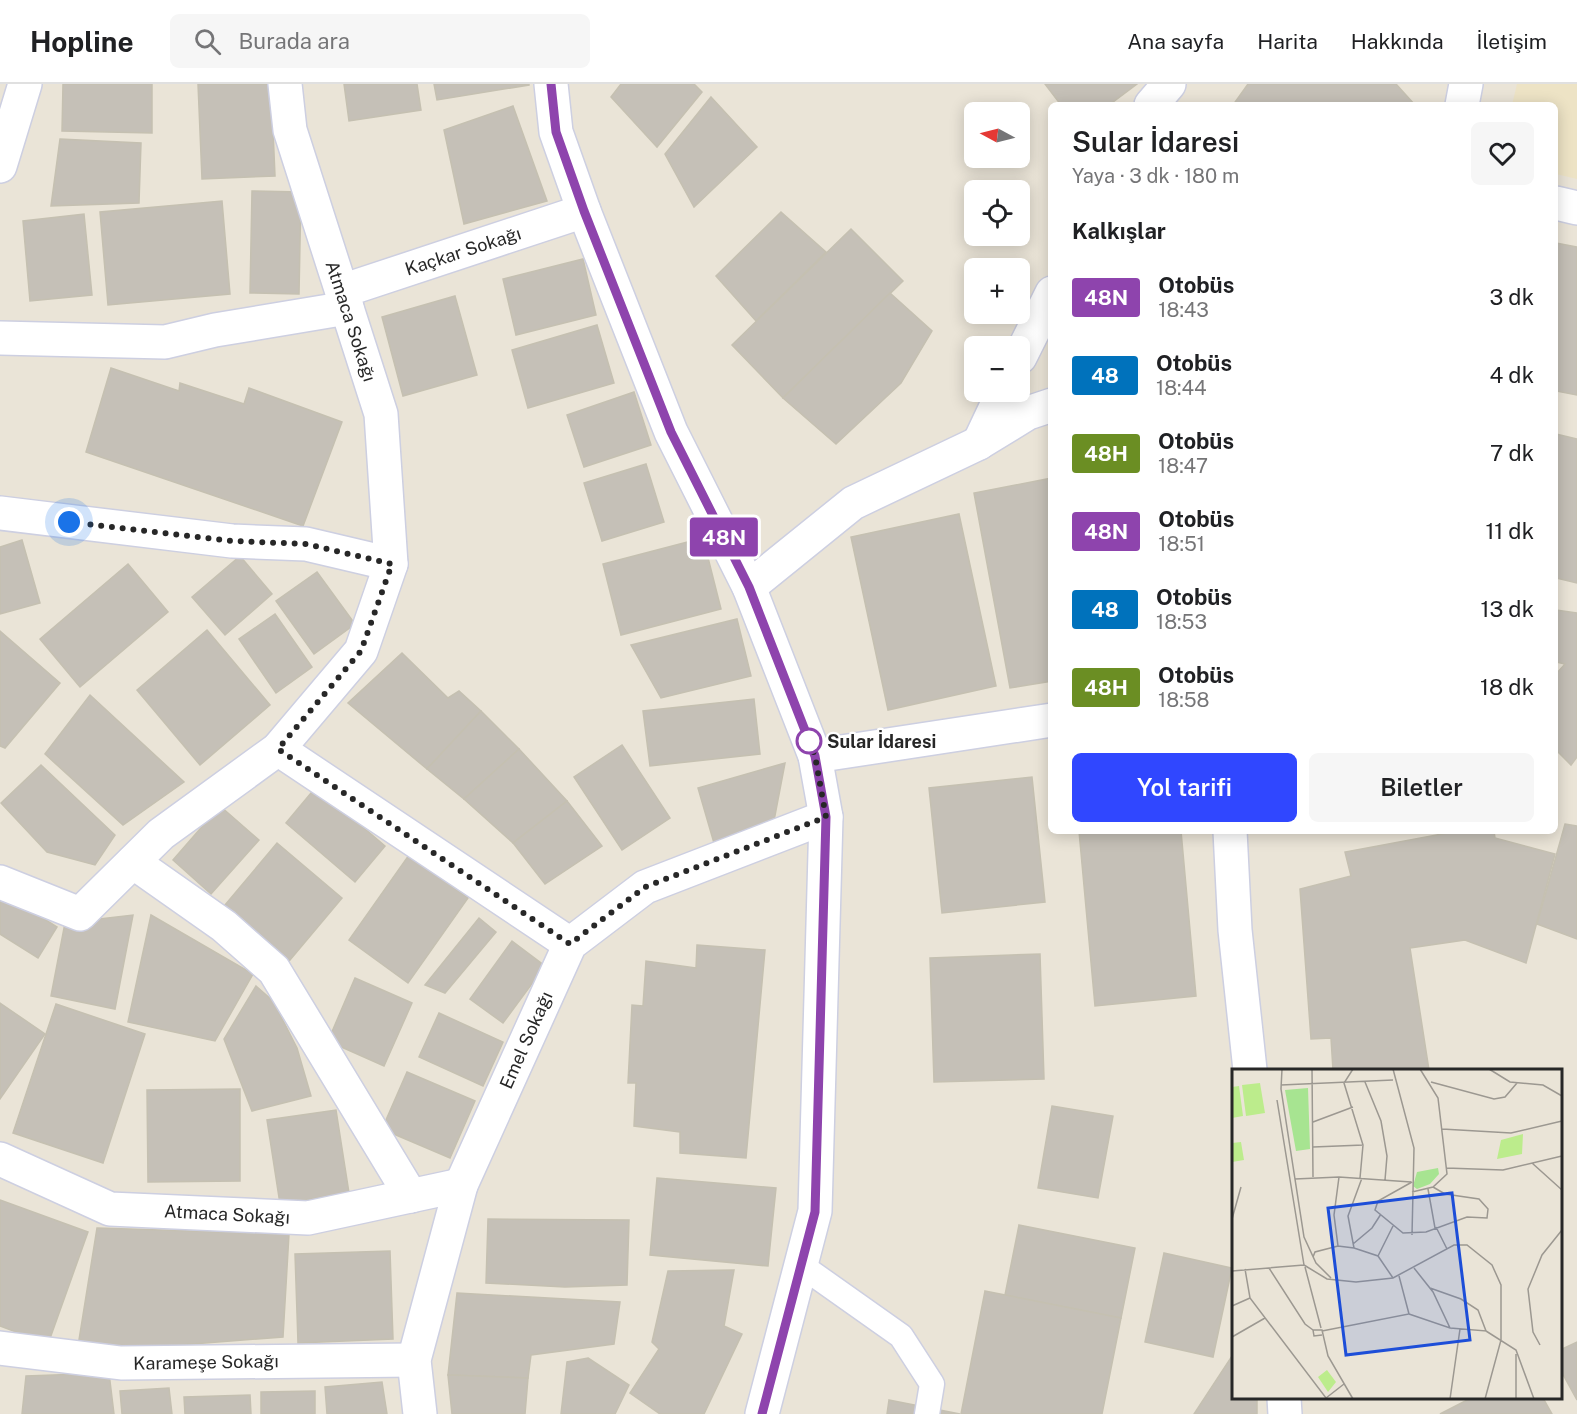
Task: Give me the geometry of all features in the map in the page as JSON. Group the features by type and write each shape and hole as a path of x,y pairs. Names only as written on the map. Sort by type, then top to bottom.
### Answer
{"street":[{"path":"0,166 25,84"},
{"name":"Atmaca Sokağı","path":"0,882 80,914 161,834 278,749 361,651 392,564 381,414 290,130 285,84"},
{"path":"551,84 556,132 584,211 671,432 749,587 815,756 826,817 815,1212 762,1414"},
{"path":"1154,102 1169,84"},
{"path":"1463,102 1466,84"},
{"path":"1558,203 1577,208"},
{"name":"Kaçkar Sokağı","path":"0,338 165,342 344,300 584,211"},
{"path":"1030,337 1048,301"},
{"path":"979,443 999,402"},
{"path":"749,587 854,503 979,443 1028,413 1048,406"},
{"path":"0,513 232,541 306,544 392,564"},
{"path":"815,756 1048,721"},
{"path":"278,749 570,944"},
{"name":"Emel Sokağı","path":"420,1414 414,1360 461,1185 570,944 645,887 826,817"},
{"path":"1230,834 1235,930 1250,1069"},
{"path":"133,862 224,926 274,970 411,1196"},
{"name":"Atmaca Sokağı","path":"0,1159 110,1209 308,1218 461,1185"},
{"name":"Karameşe Sokağı","path":"0,1348 121,1363 414,1360"},
{"path":"1284,1399 1285,1414"}],"lane":[{"path":"802,1266 901,1336 932,1384 927,1414"}],"shaded area":[{"path":"1517,84 1577,84 1577,179 1558,174 1558,102 1513,102"}],"building":[{"path":"63,84 152,84 152,133 62,131"},
{"path":"198,84 271,84 275,176 202,179"},
{"path":"344,84 417,84 421,110 349,121"},
{"path":"434,84 529,84 529,85 437,100"},
{"path":"621,84 694,84 702,92 657,147 611,97"},
{"path":"1045,84 1137,84 1113,102 1059,102"},
{"path":"1248,84 1396,84 1412,102 1235,102"},
{"path":"711,97 757,147 694,207 665,154"},
{"path":"513,106 547,201 464,224 444,130"},
{"path":"60,139 141,143 139,203 51,206"},
{"path":"252,191 301,192 299,294 250,293"},
{"path":"222,201 230,294 108,305 100,212"},
{"path":"781,212 826,252 756,321 716,276"},
{"path":"84,214 92,295 30,301 23,221"},
{"path":"851,229 903,281 783,398 732,345"},
{"path":"1558,243 1577,247 1577,395 1558,391"},
{"path":"583,259 596,315 516,335 503,279"},
{"path":"890,293 932,331 901,383 836,444 783,398"},
{"path":"455,296 477,375 403,396 382,317"},
{"path":"597,325 614,383 528,408 512,350"},
{"path":"111,368 179,391 180,383 244,404 249,388 342,422 303,526 86,452"},
{"path":"634,392 651,445 584,467 567,415"},
{"path":"1558,434 1577,439 1577,583 1558,578"},
{"path":"646,464 664,522 602,541 584,483"},
{"path":"1048,479 1048,682 1010,688 974,493"},
{"path":"959,514 996,686 888,710 851,537"},
{"path":"703,538 721,609 621,635 603,564"},
{"path":"22,540 40,603 0,614 0,547"},
{"path":"240,556 272,594 225,635 192,597"},
{"path":"128,564 168,612 80,687 40,639"},
{"path":"317,572 355,624 314,654 276,601"},
{"path":"1558,610 1577,613 1577,757 1571,765 1558,752 1558,672 1565,664 1558,662"},
{"path":"275,614 312,667 276,693 239,639"},
{"path":"737,619 751,676 661,698 631,645"},
{"path":"207,630 270,705 200,765 137,690"},
{"path":"0,631 60,683 5,748 0,746"},
{"path":"402,653 448,698 459,691 481,711 427,769 348,703"},
{"path":"90,695 184,782 123,825 45,754"},
{"path":"754,699 760,754 650,766 643,711"},
{"path":"481,711 519,749 464,799 427,769"},
{"path":"622,745 670,818 622,850 574,777"},
{"path":"519,749 567,801 513,843 464,799"},
{"path":"785,763 773,826 714,843 698,788"},
{"path":"41,765 115,835 95,865 47,852 1,803"},
{"path":"1032,777 1045,902 942,913 929,788"},
{"path":"316,787 385,846 355,882 286,823"},
{"path":"567,801 602,846 545,884 513,843"},
{"path":"220,806 259,840 211,894 173,860"},
{"path":"1565,824 1577,826 1577,939 1537,924"},
{"path":"1079,834 1181,834 1196,996 1095,1006"},
{"path":"1442,834 1494,834 1495,838 1555,854 1526,963 1465,940 1410,948 1429,1069 1333,1069 1331,1038 1311,1039 1300,889 1351,876 1345,852"},
{"path":"277,843 342,898 285,966 220,911"},
{"path":"409,855 468,898 408,983 349,940"},
{"path":"0,891 57,927 38,958 0,934"},
{"path":"133,915 115,1009 51,996 65,923"},
{"path":"151,915 253,974 215,1041 128,1022"},
{"path":"479,918 496,932 445,993 425,985"},
{"path":"512,941 545,966 503,1023 470,999"},
{"path":"697,945 765,950 746,1158 680,1153 680,1132 634,1126 636,1083 628,1083 632,1005 643,1006 646,961 696,968"},
{"path":"1040,954 1044,1079 934,1082 930,958"},
{"path":"355,978 412,1003 384,1066 328,1041"},
{"path":"256,986 273,1001 297,1048 311,1096 252,1111 224,1039"},
{"path":"0,1003 45,1034 0,1099"},
{"path":"56,1004 145,1034 103,1163 13,1133"},
{"path":"439,1013 503,1042 483,1086 419,1057"},
{"path":"407,1072 475,1101 450,1158 382,1129"},
{"path":"240,1089 240,1181 148,1182 147,1090"},
{"path":"1052,1106 1113,1116 1098,1198 1038,1188"},
{"path":"336,1110 349,1193 280,1204 267,1120"},
{"path":"657,1178 776,1188 768,1266 650,1255"},
{"path":"0,1200 88,1232 48,1344 0,1326"},
{"path":"488,1219 629,1220 627,1285 565,1287 486,1283"},
{"path":"1019,1225 1135,1248 1121,1318 1005,1295"},
{"path":"97,1228 289,1234 283,1337 129,1349 79,1340"},
{"path":"390,1251 393,1339 298,1343 295,1254"},
{"path":"1164,1253 1232,1268 1213,1357 1145,1342"},
{"path":"734,1270 724,1326 742,1334 704,1414 660,1414 630,1393 659,1349 652,1342 668,1271"},
{"path":"985,1291 1121,1318 1102,1414 961,1414"},
{"path":"457,1293 620,1302 614,1344 531,1355 528,1378 448,1375"},
{"path":"1577,1342 1577,1400 1562,1373 1562,1349"},
{"path":"1232,1356 1232,1399 1257,1399 1257,1414 1194,1414"},
{"path":"588,1358 629,1385 615,1414 561,1414 567,1362"},
{"path":"109,1373 114,1414 22,1414 26,1376"},
{"path":"448,1375 528,1378 525,1414 452,1414"},
{"path":"382,1382 387,1414 327,1414 325,1387"},
{"path":"169,1388 172,1414 122,1414 120,1391"},
{"path":"315,1391 315,1414 261,1414 261,1392"},
{"path":"250,1395 251,1414 185,1414 184,1397"},
{"path":"1469,1399 1544,1399 1552,1414 1440,1414"},
{"path":"889,1400 960,1414 887,1414"}],"bus line":[{"name":"48N","path":"551,84 556,132 584,211 671,432 749,587 815,756 826,817 815,1212 762,1414"}],"place":[{"name":"Sular İdaresi","path":"809,741"}],"route":[{"path":"69,522 232,541 306,544 392,564 361,651 278,749 570,944 645,887 826,817 815,756 807,735 809,741"}]}
